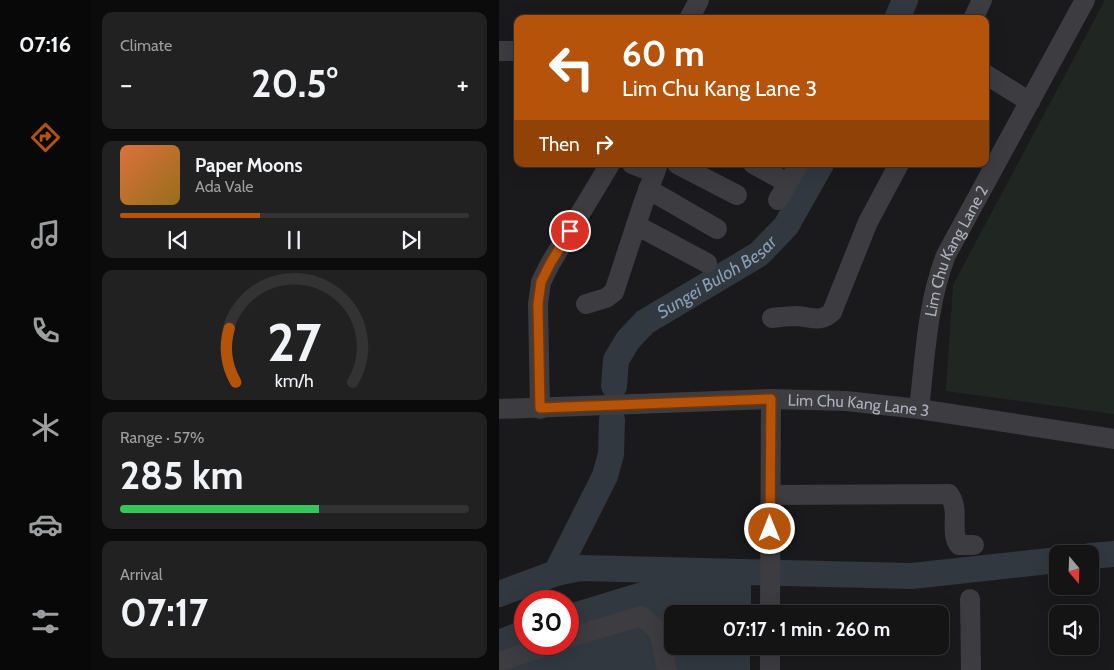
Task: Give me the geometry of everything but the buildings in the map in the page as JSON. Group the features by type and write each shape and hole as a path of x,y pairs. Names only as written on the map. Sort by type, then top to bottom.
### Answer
{"street":[{"path":"691,15 699,0"},
{"path":"975,15 982,0"},
{"name":"Lim Chu Kang Lane 2","path":"919,409 937,279 946,255 1085,0"},
{"path":"499,51 514,51"},
{"path":"989,76 1030,102"},
{"path":"540,408 538,304 541,282 608,167"},
{"path":"638,167 654,175 717,230"},
{"path":"683,167 737,195"},
{"path":"759,167 788,183"},
{"path":"778,200 797,167"},
{"path":"772,318 785,316 821,319 832,312 868,222 897,167"},
{"path":"586,304 606,298 614,292 654,175"},
{"path":"636,225 707,263"},
{"path":"770,605 771,399"},
{"name":"Lim Chu Kang Lane 3","path":"499,409 771,399 846,401 919,409 1114,439"},
{"path":"771,495 949,494 955,502 955,540 959,544 974,545"},
{"path":"971,599 971,670"},
{"path":"579,635 641,616 659,631 667,670"},
{"path":"499,662 519,655"},
{"path":"770,655 770,670"}],"shaded area":[{"path":"1105,0 1115,0 1114,414 946,391 953,285"},
{"path":"654,578 751,583 751,605 664,605 664,655 750,655 750,670 499,670 499,629 514,623 514,655 579,655 579,601"}],"waterway":[{"name":"Sungei Buloh Besar","path":"899,15 905,0"},
{"name":"Sungei Buloh Besar","path":"614,386 616,360 628,340 645,322 759,254 786,226 819,167"},
{"name":"Sungei Buloh Besar","path":"556,573 605,476 611,454 612,420"},
{"path":"1099,555 1115,554"},
{"path":"499,594 556,573 580,568 912,576 1049,561"}],"route":[{"path":"570,231 541,282 538,304 540,408 771,399 770,529"}]}
